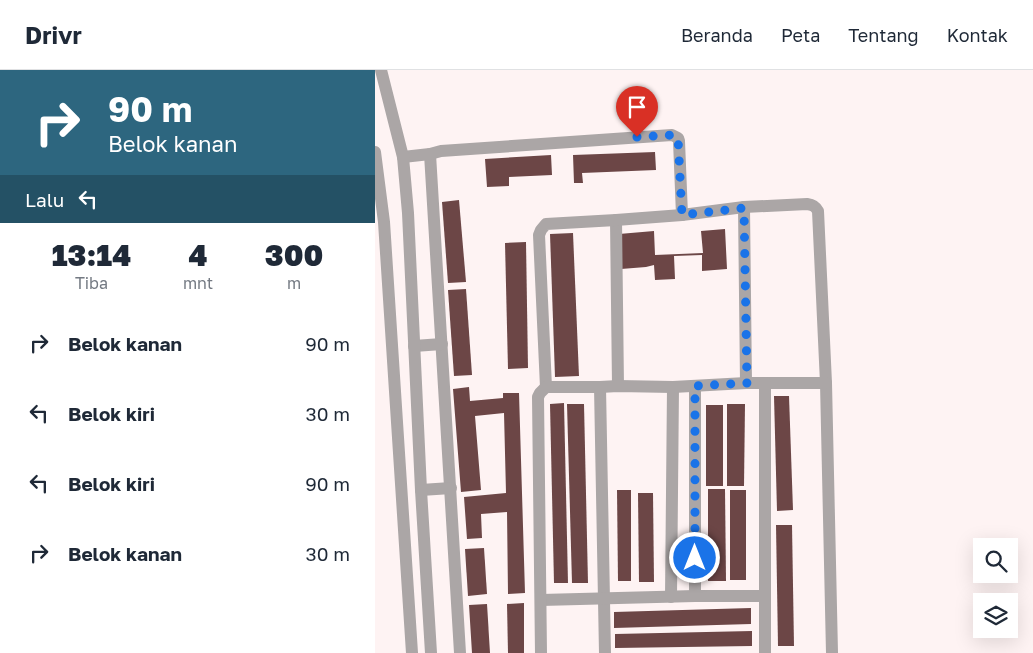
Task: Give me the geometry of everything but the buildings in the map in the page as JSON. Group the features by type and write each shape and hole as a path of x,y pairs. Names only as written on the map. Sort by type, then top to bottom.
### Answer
{"street":[{"path":"381,70 403,157 408,213 431,653"},
{"path":"403,157 441,151 672,135 678,138 679,142 682,215"},
{"path":"375,152 384,222 412,653"},
{"path":"429,154 461,653"},
{"path":"547,387 539,235 546,224 682,215 744,208 807,204 814,206 818,211 826,383 832,653"},
{"path":"744,208 747,383"},
{"path":"616,220 618,386"},
{"path":"414,346 442,344"},
{"path":"541,653 538,397 540,393 547,387 673,387 747,383 826,383"},
{"path":"765,383 765,653"},
{"path":"695,386 695,596"},
{"path":"600,387 605,653"},
{"path":"671,597 673,387"},
{"path":"399,451 420,448"},
{"path":"421,490 451,488"},
{"path":"541,600 764,596"}],"route":[{"path":"637,137 672,135 678,138 682,215 744,208 747,383 695,386 695,558"}]}
